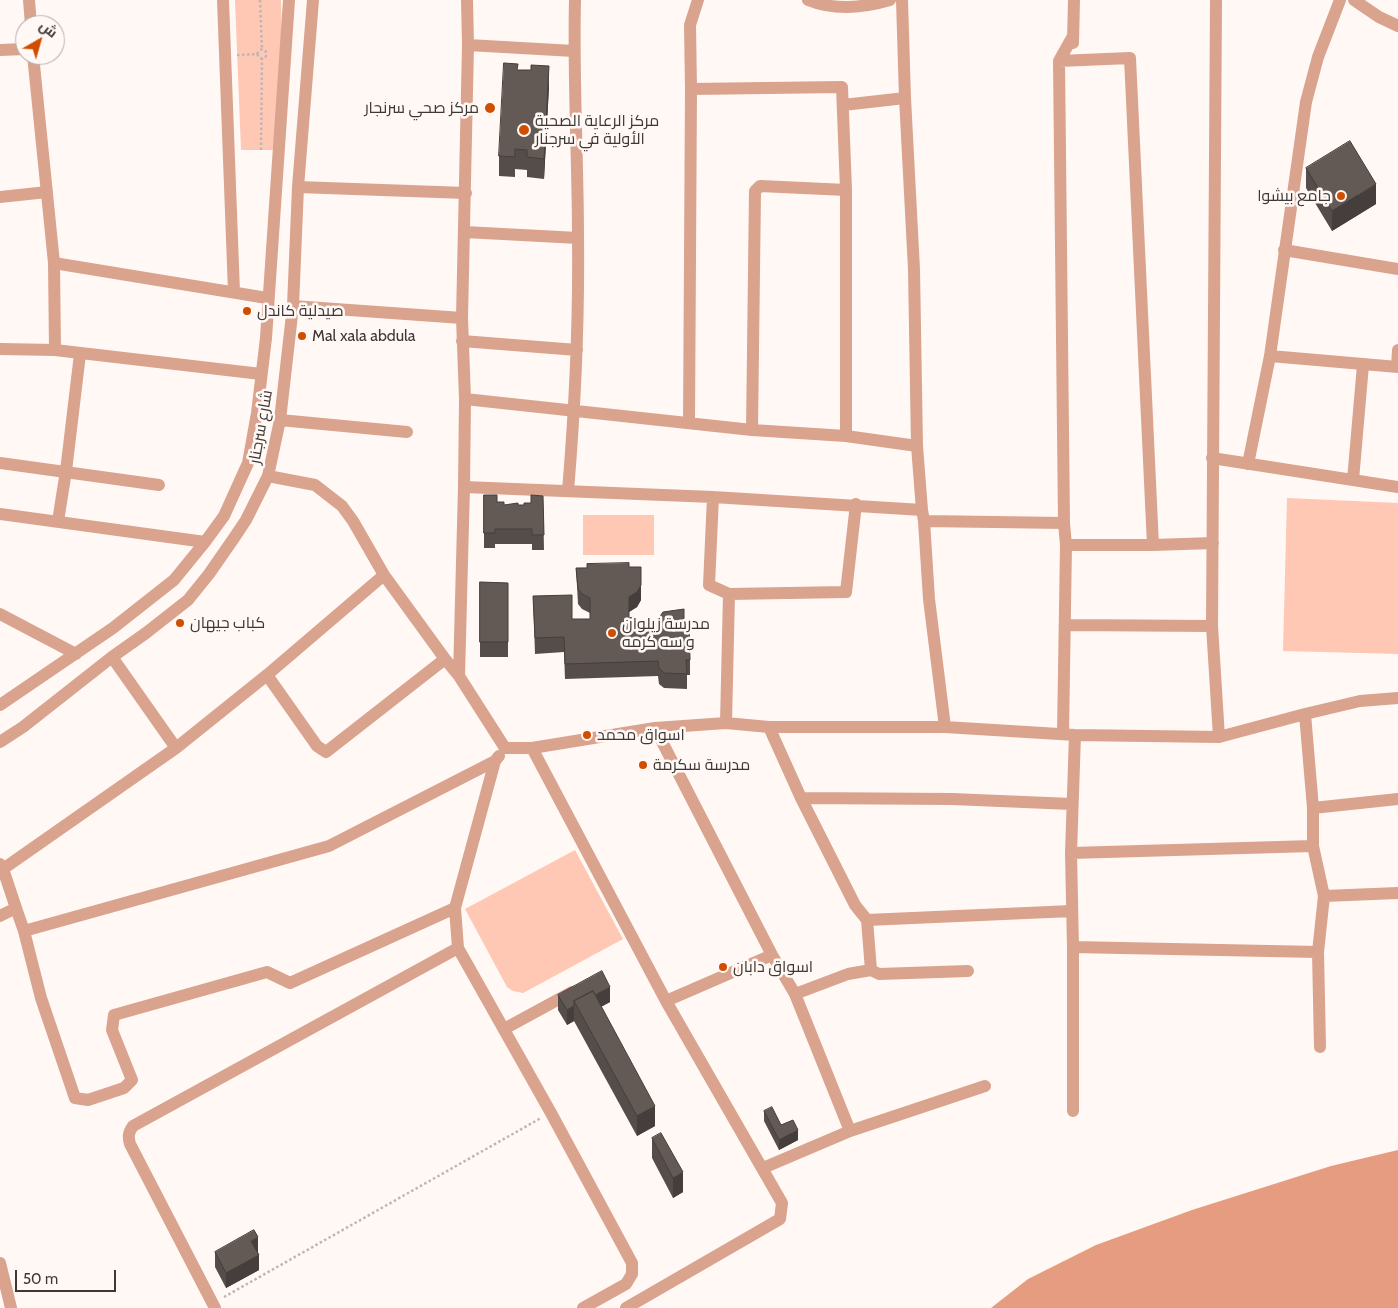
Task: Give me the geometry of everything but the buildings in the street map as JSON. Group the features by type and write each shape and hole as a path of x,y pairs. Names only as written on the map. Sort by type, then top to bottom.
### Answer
{"street":[{"path":"30,0 31,15"},
{"path":"223,0 234,292"},
{"name":"شارع سرجنار","path":"0,705 137,611 174,580 224,516 248,463 257,412 266,338 267,298 289,0"},
{"name":"شارع سرجنار","path":"0,742 23,727 112,657 171,615 209,574 246,520 268,476 280,420 293,306 298,187 313,0"},
{"path":"459,676 464,487 465,399 462,318 466,193 467,0"},
{"path":"568,491 577,350 578,238 574,51 575,0"},
{"path":"689,423 692,89 690,25 698,0"},
{"path":"808,0 837,7 863,6 882,1"},
{"path":"902,0 904,98 914,269 917,446 929,599 945,727"},
{"path":"1073,61 1074,0"},
{"path":"1216,0 1212,626 1219,737"},
{"path":"1248,464 1270,356 1297,157 1310,86 1318,57 1340,0"},
{"path":"1354,0 1379,17 1398,26"},
{"path":"1073,36 1059,61 1064,523 1066,545 1065,625 1072,804 1073,1111"},
{"path":"468,45 574,51"},
{"path":"0,50 15,49"},
{"path":"1059,61 1130,58 1153,546"},
{"path":"35,65 54,263 55,350"},
{"path":"692,89 842,87 846,190 846,436"},
{"path":"843,105 904,98"},
{"path":"752,430 755,191 760,186 846,190"},
{"path":"298,187 466,193"},
{"path":"0,197 47,192"},
{"path":"465,232 578,238"},
{"path":"1284,250 1398,269"},
{"path":"54,263 267,298"},
{"path":"293,306 462,318"},
{"path":"462,341 577,350"},
{"path":"0,348 55,350 261,374"},
{"path":"1270,356 1398,367 1398,350"},
{"path":"58,520 80,354"},
{"path":"1353,480 1364,365"},
{"path":"465,399 752,430 846,436 917,446"},
{"path":"280,420 407,432"},
{"path":"1212,458 1398,486"},
{"path":"0,463 159,485"},
{"path":"268,476 315,485 342,506 384,575 445,660 459,676 505,748"},
{"path":"464,487 856,504 923,515 1064,523"},
{"path":"713,497 709,585 729,594 846,592 856,504"},
{"path":"0,514 58,520 205,542"},
{"path":"1066,545 1153,546 1213,543"},
{"path":"384,575 267,675 176,748 1,868 24,931 41,998 75,1098 88,1100 124,1088 132,1080 112,1030 114,1015 267,972 290,982 454,908"},
{"path":"726,724 729,594"},
{"path":"0,614 76,654"},
{"path":"1065,625 1212,626"},
{"path":"112,657 176,748"},
{"path":"267,675 316,746 326,752 445,660"},
{"path":"505,748 532,748 654,728 726,724 769,727 945,727 1069,734 1219,737 1360,701 1398,698"},
{"path":"1305,714 1313,808 1313,846 1324,896 1318,952 1320,1047"},
{"path":"769,727 801,798 855,905 867,920 871,970"},
{"path":"654,728 772,955 795,994 850,1131"},
{"path":"505,748 496,761 454,908 458,948 551,1113 632,1263 632,1274 626,1284 583,1308"},
{"path":"532,748 666,1001 782,1203 780,1219 626,1308"},
{"path":"24,931 329,846 496,761"},
{"path":"801,798 952,799 1072,804"},
{"path":"1313,808 1398,800"},
{"path":"1071,853 1313,846"},
{"path":"1324,896 1398,893"},
{"path":"0,916 16,908"},
{"path":"867,920 1072,911"},
{"path":"1073,947 1318,952"},
{"path":"214,1306 130,1144 129,1132 133,1126 458,948"},
{"path":"666,1001 772,955"},
{"path":"795,994 848,974 871,970 878,974 968,971"},
{"path":"504,1029 582,986"},
{"path":"763,1168 850,1131 985,1086"},
{"path":"0,1263 11,1308"}],"path":[{"path":"260,0 262,50 266,53 262,58 261,150"},
{"path":"224,55 258,54 262,50"},
{"path":"258,54 262,58"},
{"path":"214,1306 551,1113"}],"shaded area":[{"path":"235,0 281,0 282,53 277,150 241,150"},
{"path":"1287,498 1398,503 1398,654 1283,651"},
{"path":"583,515 654,515 654,555 583,555"},
{"path":"575,850 623,939 523,993 513,991 507,987 465,909"},
{"path":"1398,1150 1398,1308 991,1308 1028,1279 1096,1245 1192,1210 1331,1166"}],"place":[{"name":"مركز صحي سرنجار","path":"490,108"},
{"name":"مركز الرعاية الصحية الأولية في سرجنار","path":"524,130"},
{"name":"جامع بيشوا","path":"1341,196"},
{"name":"صيدلية كاندل","path":"247,311"},
{"name":"Mal xala abdula","path":"302,336"},
{"name":"كباب جيهان","path":"180,623"},
{"name":"مدرسة زيلوان و سه كرمه","path":"612,633"},
{"name":"اسواق محمد","path":"587,735"},
{"name":"مدرسة سكرمة","path":"643,765"},
{"name":"اسواق دابان","path":"723,967"}]}
